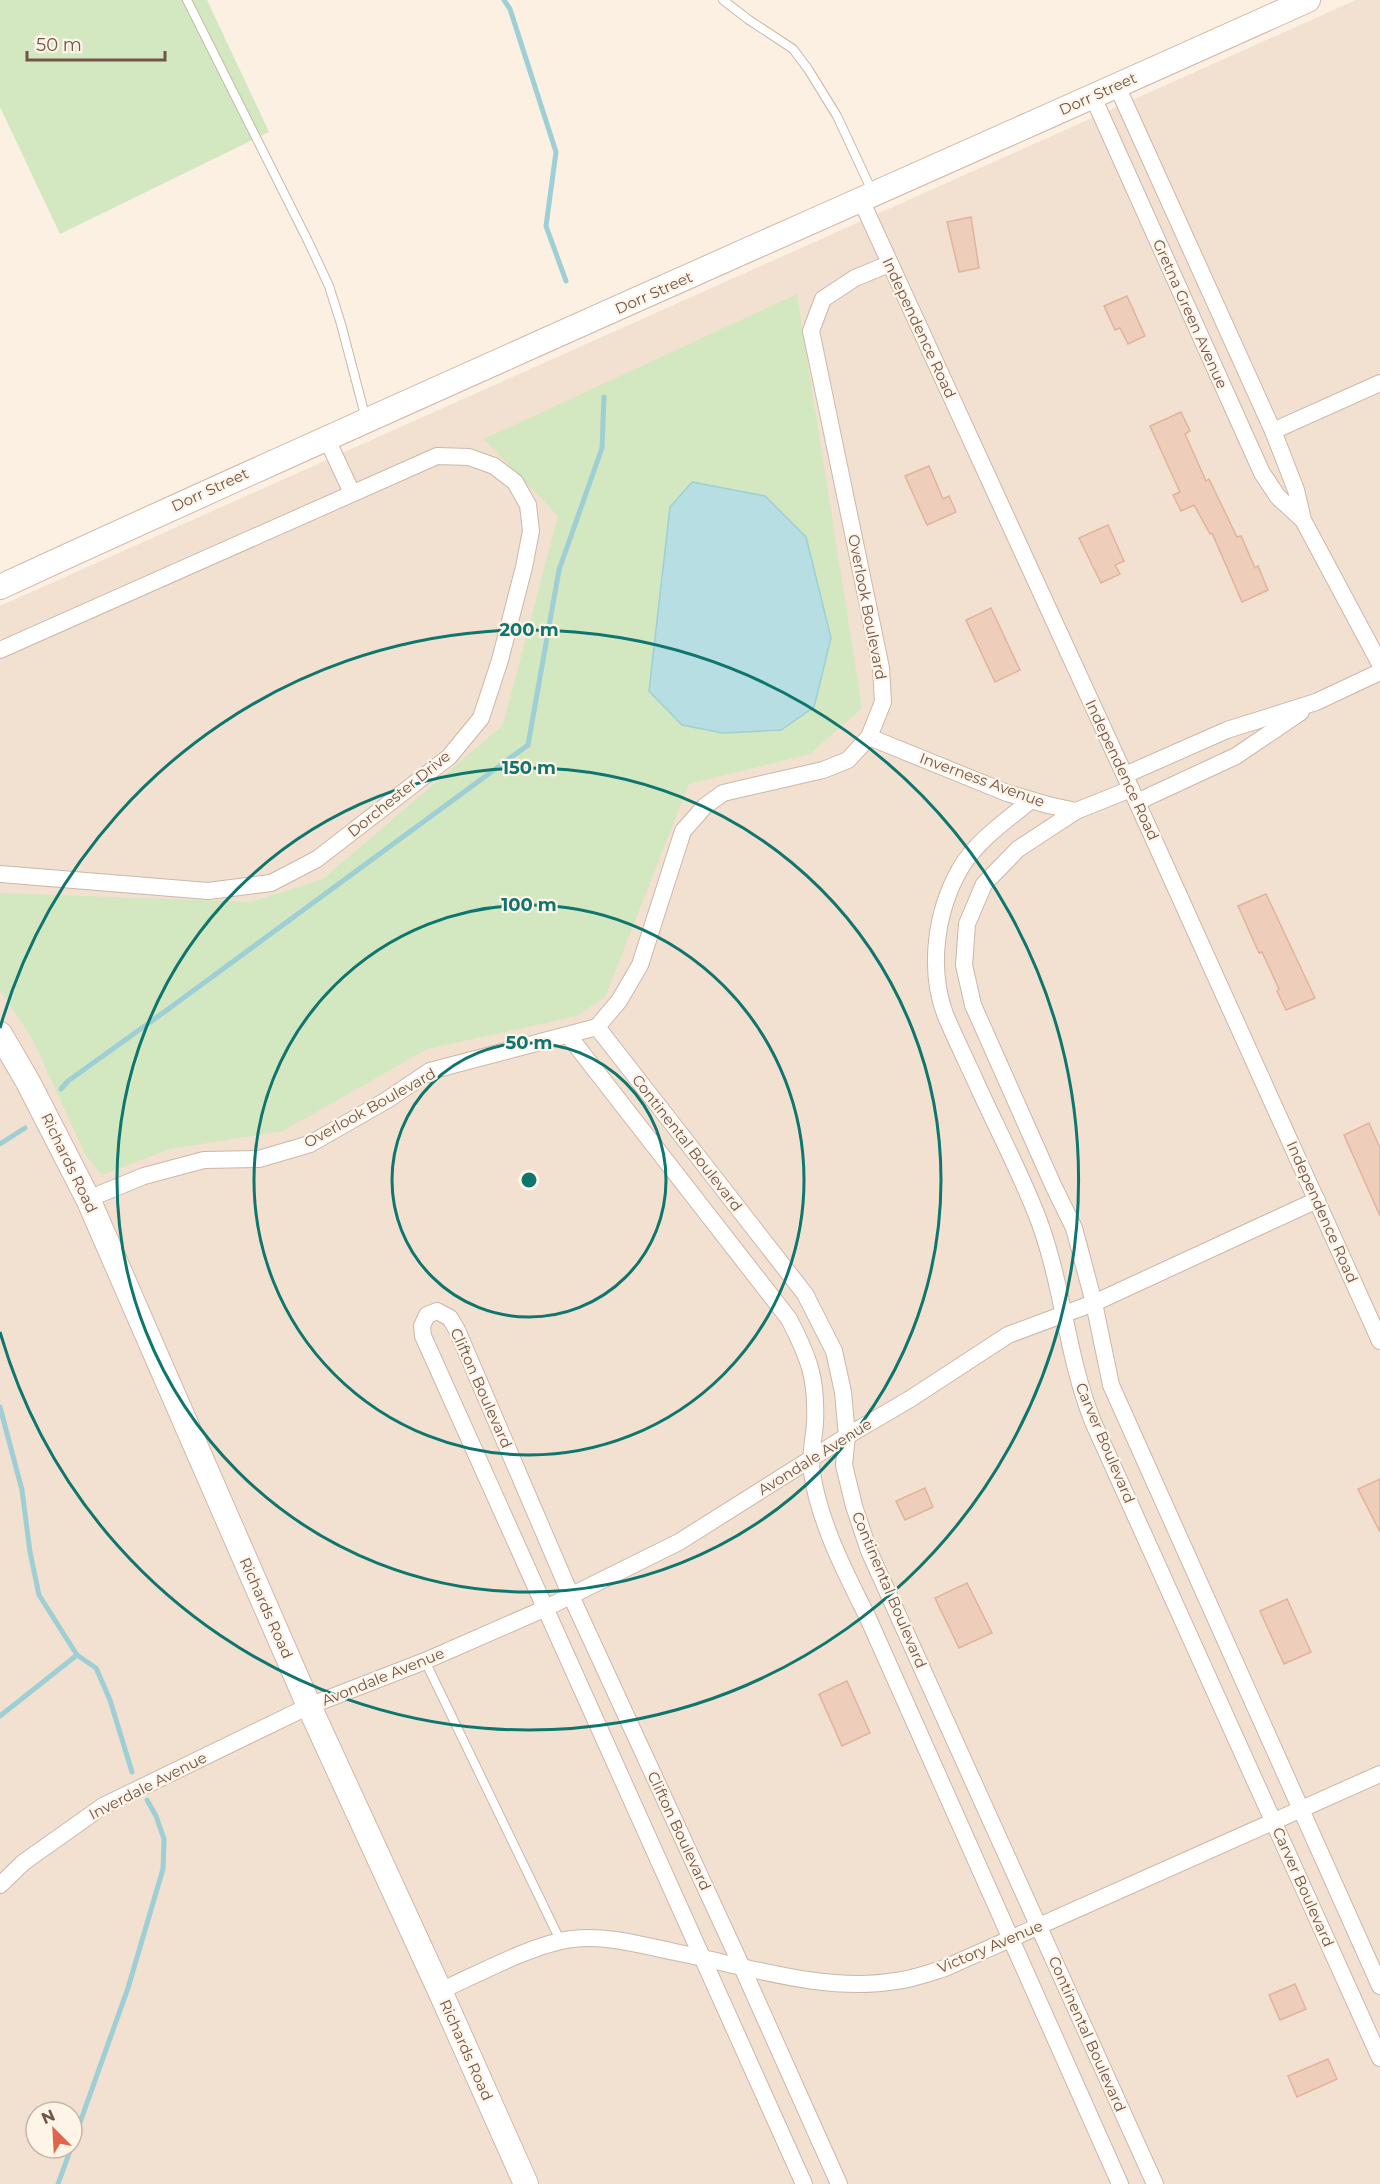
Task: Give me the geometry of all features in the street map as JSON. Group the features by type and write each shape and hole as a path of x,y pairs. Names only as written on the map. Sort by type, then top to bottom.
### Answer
{"main road":[{"name":"Dorr Street","path":"0,587 326,437 1308,0"},
{"name":"Richards Road","path":"0,1034 28,1082 88,1199 309,1706 526,2184"}],"street":[{"name":"Gretna Green Avenue","path":"1117,86 1266,414 1296,490 1303,520 1380,664"},
{"name":"Gretna Green Avenue","path":"1093,97 1257,463 1278,497 1303,520"},
{"name":"Independence Road","path":"867,197 889,264 1131,789 1380,1341"},
{"name":"Overlook Boulevard","path":"88,1199 144,1176 204,1160 259,1159 310,1144 387,1100 430,1071 597,1027 619,1001 640,965 683,831 705,806 723,793 823,770 848,760 869,737 883,702 880,668 812,331 823,299 855,278 889,264"},
{"path":"1273,431 1380,383"},
{"path":"1240,426 1266,414"},
{"path":"326,437 352,493"},
{"path":"1257,463 1281,452"},
{"name":"Dorchester Drive","path":"0,650 437,456 469,457 494,466 515,482 528,505 531,531 525,567 500,660 481,718 449,757 317,859 271,883 208,891 0,874"},
{"path":"1131,789 1227,730 1316,702 1380,672"},
{"path":"1076,811 1131,789 1236,756 1316,702"},
{"name":"Inverness Avenue","path":"869,737 1007,793 1076,811"},
{"name":"Carver Boulevard","path":"1031,800 978,845 960,869 947,899 939,927 936,961 945,1012 1038,1220 1059,1286 1081,1392 1093,1422 1380,2058"},
{"name":"Carver Boulevard","path":"1076,811 1018,849 984,884 967,924 964,965 973,1005 1074,1228 1094,1304 1111,1385 1380,1986"},
{"name":"Continental Boulevard","path":"597,1027 805,1294 834,1351 843,1392 847,1436 844,1465 854,1506 869,1551 1155,2184"},
{"name":"Continental Boulevard","path":"568,1035 789,1319 808,1357 816,1389 812,1472 842,1566 868,1617 1120,2184"},
{"name":"Avondale Avenue","path":"309,1706 425,1661 546,1608 679,1542 910,1399 1008,1335 1094,1304 1317,1200"},
{"name":"Clifton Boulevard","path":"804,2184 423,1336 422,1326 427,1315 437,1311 450,1318 457,1330 571,1596 839,2184"},
{"name":"Inverdale Avenue","path":"0,1885 24,1862 103,1806 309,1706"},
{"name":"Victory Avenue","path":"440,1991 534,1950 571,1940 610,1939 741,1965 769,1974 849,1984 896,1981 945,1968 1380,1774"}],"lane":[{"path":"186,0 309,241 329,286 366,420"},
{"path":"723,0 793,49 803,62 837,116 867,197"},
{"path":"425,1661 561,1942"}],"shaded area":[{"path":"1356,0 1380,0 1380,2184 0,2184 0,606"}],"green space":[{"path":"0,0 207,0 269,132 60,234 0,107"},
{"path":"797,294 862,708 810,754 689,784 605,997 577,1016 427,1049 283,1131 170,1149 102,1175 85,1154 33,1040 0,990 0,893 251,902 323,879 503,725 558,516 484,439"}],"water":[{"path":"692,482 765,496 806,537 831,638 814,707 781,730 723,733 682,725 649,691 670,507"}],"building":[{"path":"971,217 979,268 959,272 947,222"},
{"path":"1127,296 1145,336 1128,344 1120,328 1115,330 1104,306"},
{"path":"1181,412 1190,431 1185,434 1206,481 1209,479 1237,537 1241,536 1268,590 1242,602 1212,533 1210,534 1194,505 1181,511 1173,495 1180,492 1150,426"},
{"path":"929,466 943,499 949,496 956,512 927,525 905,476"},
{"path":"1108,525 1124,561 1115,565 1120,574 1101,583 1079,538"},
{"path":"991,608 1020,670 995,682 966,620"},
{"path":"1266,894 1315,998 1286,1010 1262,952 1259,953 1238,906"},
{"path":"1369,1123 1380,1148 1380,1216 1344,1135"},
{"path":"1380,1479 1380,1532 1358,1489"},
{"path":"925,1488 933,1507 905,1520 896,1501"},
{"path":"967,1583 992,1633 959,1648 935,1598"},
{"path":"1287,1599 1311,1652 1284,1664 1260,1611"},
{"path":"847,1681 870,1733 842,1746 819,1694"},
{"path":"1295,1984 1306,2009 1280,2020 1269,1995"},
{"path":"1328,2059 1337,2079 1297,2097 1288,2076"}],"waterway":[{"path":"504,0 510,9 556,152 546,226 566,281"},
{"path":"61,1089 68,1081 528,745 559,570 602,448 604,397"},
{"path":"0,1144 25,1128"},
{"path":"0,1407 22,1490 30,1552 39,1595 77,1655 0,1716"},
{"path":"77,1655 96,1668 110,1700 132,1772"},
{"path":"84,2111 128,1988 163,1869 164,1839 156,1816 147,1800"},
{"path":"58,2184 67,2160"}]}
